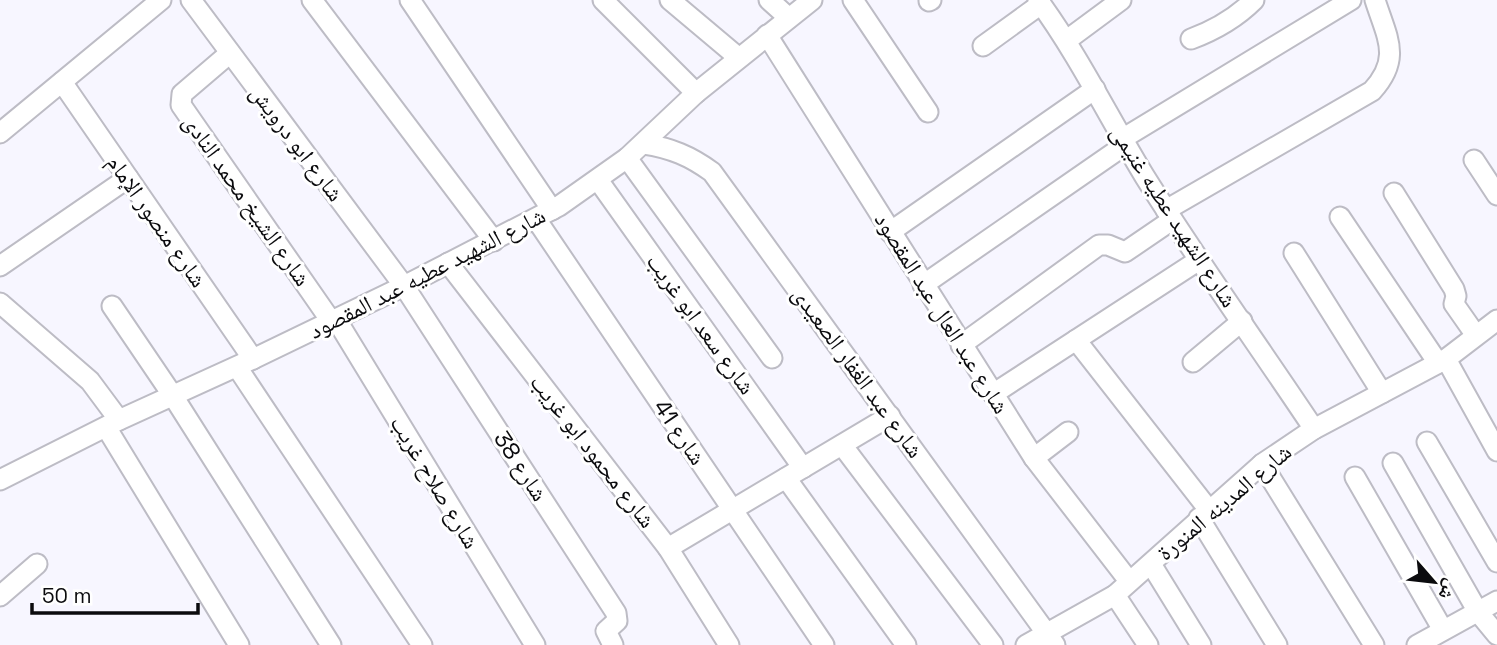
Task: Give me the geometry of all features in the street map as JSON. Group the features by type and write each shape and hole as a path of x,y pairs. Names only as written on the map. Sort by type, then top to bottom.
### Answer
{"street":[{"path":"0,133 161,0"},
{"name":"شارع ابو درويش","path":"191,0 404,286"},
{"path":"312,0 494,241"},
{"name":"شارع 41","path":"410,0 733,510 824,645"},
{"path":"603,0 696,93"},
{"path":"670,0 738,58"},
{"path":"769,0 789,18"},
{"name":"شارع الشهيد عطيه عبد المقصود","path":"0,480 112,423 245,363 404,286 544,215 628,158 696,93 812,0"},
{"path":"853,0 928,112"},
{"path":"1067,40 1121,0"},
{"path":"1191,39 1234,19 1255,0"},
{"path":"923,285 1124,142 1351,0"},
{"path":"961,345 1100,245 1108,245 1125,252 1169,215 1372,91 1381,80 1392,53 1375,0"},
{"path":"983,46 1044,3"},
{"name":"شارع الشهيد عطيه غنيمى","path":"1044,3 1169,215 1314,429"},
{"name":"شارع عبد العال عبد المقصود","path":"767,36 961,345 1122,588 1148,645"},
{"name":"شارع الشيخ محمد النادى","path":"230,53 182,94 181,105 334,320"},
{"name":"شارع منصور الإمام","path":"62,82 128,177 422,645"},
{"path":"890,232 1095,89"},
{"name":"شارع عبد الغفار الصعيدى","path":"644,144 669,147 692,157 712,172 1051,639"},
{"path":"628,158 772,358"},
{"path":"1474,160 1497,195"},
{"path":"0,266 128,177"},
{"name":"شارع سعد ابو غريب","path":"598,180 795,473 906,645"},
{"path":"1394,192 1455,291 1454,304 1475,334"},
{"path":"1340,217 1442,361 1497,451"},
{"path":"1294,253 1382,393"},
{"path":"993,394 1199,260"},
{"name":"شارع محمود ابو غريب","path":"449,263 668,548 729,645"},
{"name":"شارع 38","path":"404,286 616,613 617,621 606,631 613,645"},
{"path":"0,303 83,373 107,402 112,423 239,645"},
{"path":"112,306 173,396 331,645"},
{"name":"شارع صلاح غريب","path":"334,320 527,642"},
{"name":"شارع المدينه المنورة","path":"1026,645 1051,639 1122,588 1262,464 1314,429 1442,361 1497,320"},
{"path":"1193,362 1242,321"},
{"path":"1076,340 1204,514 1277,645"},
{"path":"668,548 890,416"},
{"path":"1034,458 1068,432"},
{"path":"1427,442 1497,562"},
{"path":"842,445 993,645"},
{"path":"1393,463 1478,612 1497,635"},
{"path":"1262,464 1374,645"},
{"path":"1355,477 1443,630"},
{"path":"0,596 37,564"},
{"path":"1151,564 1201,645"},
{"path":"1417,645 1497,601"}]}
